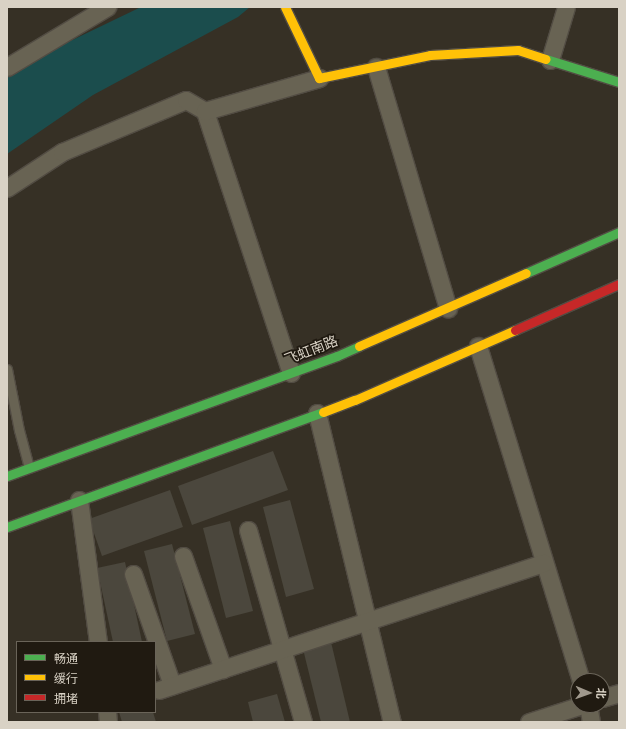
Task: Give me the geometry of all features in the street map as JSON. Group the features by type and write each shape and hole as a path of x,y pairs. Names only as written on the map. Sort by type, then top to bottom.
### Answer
{"main road":[{"path":"285,7 319,78 430,55 518,50 619,82"},
{"name":"飞虹南路","path":"7,476 337,356 619,232"},
{"path":"7,527 355,400 619,284"}],"street":[{"path":"7,67 107,7"},
{"path":"550,60 566,7"},
{"path":"376,66 448,308"},
{"path":"205,111 319,78"},
{"path":"7,188 62,152 186,100 205,111 291,373"},
{"path":"478,346 579,673"},
{"path":"317,413 392,722"},
{"path":"79,500 98,641"},
{"path":"248,530 303,722"},
{"path":"183,556 223,669"},
{"path":"156,654 166,687 544,562"},
{"path":"132,574 152,641"},
{"path":"529,722 570,709"}],"lane":[{"path":"7,370 30,468"}],"water":[{"path":"141,7 250,7 238,17 93,95 7,154 7,78 37,57"}],"building":[{"path":"273,451 288,490 192,525 178,486"},
{"path":"170,490 183,527 102,556 89,519"},
{"path":"290,500 314,589 286,597 263,507"},
{"path":"230,521 253,611 226,618 203,528"},
{"path":"172,544 195,634 167,641 144,551"},
{"path":"125,562 142,641 113,641 97,568"},
{"path":"331,642 350,722 321,722 303,649"},
{"path":"277,694 285,722 253,722 248,702"},
{"path":"119,713 153,713 156,722 122,722"}],"traffic: fast":[{"path":"546,59 619,82"},
{"path":"526,273 619,232"},
{"path":"7,476 337,356 359,346"},
{"path":"7,527 323,412"}],"traffic: slow":[{"path":"285,7 319,78 430,55 518,50 546,59"},
{"path":"359,346 526,273"},
{"path":"323,412 355,400 515,330"}],"traffic: jam":[{"path":"515,330 619,284"}]}
